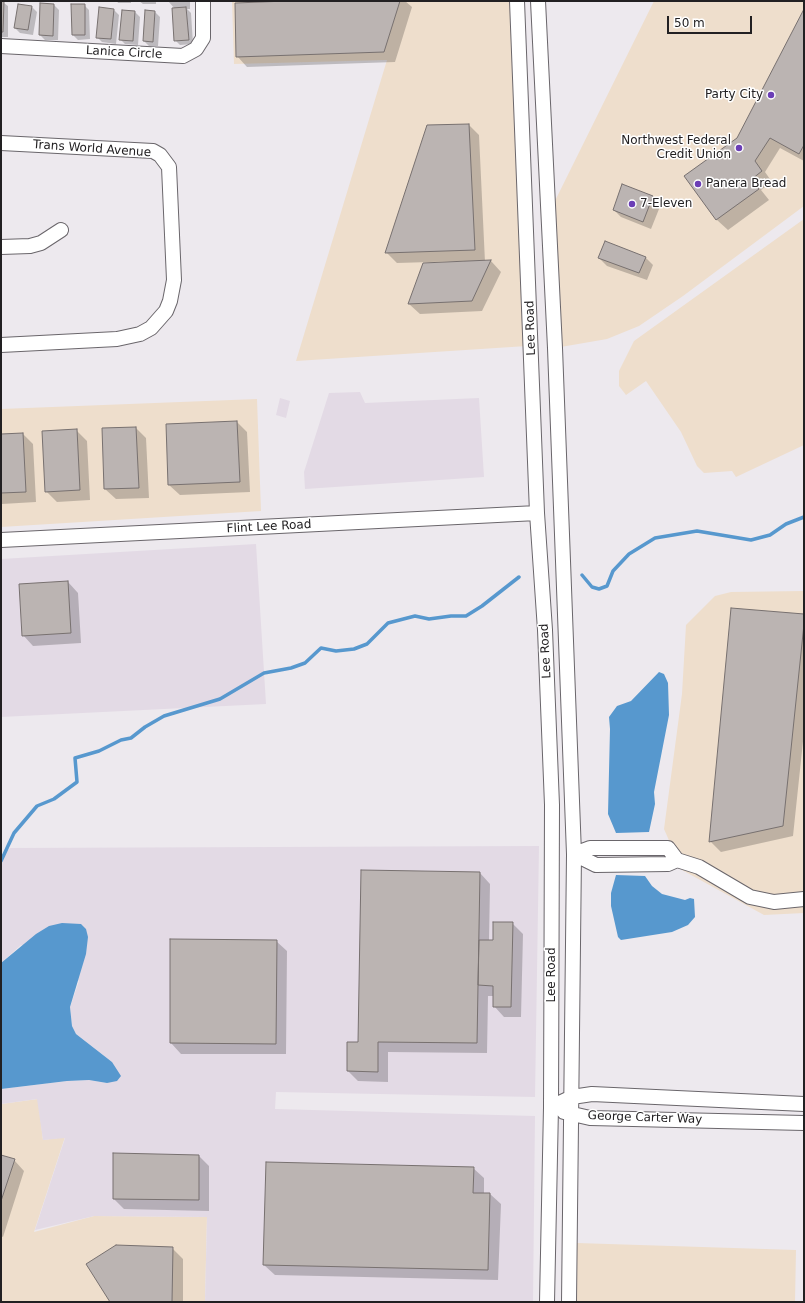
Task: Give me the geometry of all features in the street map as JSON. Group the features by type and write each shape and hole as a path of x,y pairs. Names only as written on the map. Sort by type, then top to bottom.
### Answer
{"street":[{"name":"Lanica Circle","path":"1,46 183,56 196,49 203,38 203,1"},
{"name":"Lee Road","path":"517,1 538,513 545,630 552,805 551,1107 547,1302"},
{"name":"Lee Road","path":"538,1 555,348 574,854 569,1302"},
{"name":"Trans World Avenue","path":"1,143 152,152 160,155 169,167 174,280 166,311 151,328 140,334 117,340 1,345"},
{"path":"1,247 30,246 41,243 61,230"},
{"name":"Flint Lee Road","path":"1,540 538,513"},
{"path":"574,854 596,865 668,864 678,860 699,867 759,900 780,902 804,901"},
{"name":"George Carter Way","path":"551,1107 572,1097 592,1094 804,1104"},
{"name":"George Carter Way","path":"551,1107 590,1118 804,1123"}],"shaded area":[{"path":"232,1 510,1 527,346 296,361 387,60 234,64"},
{"path":"654,1 804,1 804,206 683,296 639,326 607,339 555,348 548,215"},
{"path":"804,219 804,445 736,477 732,471 704,473 697,466 681,432 646,381 626,395 619,386 619,371 634,341"},
{"path":"360,392 365,403 479,398 484,477 305,489 304,472 329,393"},
{"path":"280,398 290,401 286,418 276,415"},
{"path":"257,399 261,511 1,527 1,409"},
{"path":"256,544 266,704 1,717 1,559"},
{"path":"804,591 804,913 764,915 682,870 664,829 682,694 686,625 715,596 731,592"},
{"path":"539,846 535,1097 276,1092 275,1109 535,1116 533,1302 205,1302 207,1217 94,1216 35,1230 65,1138 43,1140 37,1099 1,1104 1,1089 67,1081 89,1080 107,1083 112,1062 76,1034 72,1026 70,1007 79,981 21,945 1,963 1,858 10,848"},
{"path":"38,1099 43,1140 65,1137 34,1232 94,1216 207,1217 205,1302 1,1302 1,1104"},
{"path":"577,1243 796,1250 795,1302 575,1302"}],"water":[{"path":"659,672 664,674 668,683 669,715 654,792 655,804 649,832 616,833 608,814 609,717 617,706 631,701"},
{"path":"616,875 645,876 652,886 662,894 685,900 690,898 694,899 695,917 688,925 672,932 621,940 618,937 611,906 611,893"},
{"path":"62,923 81,924 86,929 88,937 86,954 70,1007 72,1026 76,1034 112,1062 121,1076 117,1081 107,1083 89,1080 67,1081 1,1089 1,963 36,934 49,926"}],"building":[{"path":"1,1 4,1 3,32 1,32"},
{"path":"287,1 400,1 384,52 236,57 235,3"},
{"path":"40,3 54,4 53,36 39,35"},
{"path":"18,4 32,6 28,30 14,28"},
{"path":"71,4 85,4 85,35 72,35"},
{"path":"99,7 114,9 111,39 96,38"},
{"path":"186,7 189,40 174,41 172,8"},
{"path":"804,9 804,145 799,154 770,138 755,161 762,171 752,179 759,189 716,220 684,176 737,138"},
{"path":"122,10 135,11 133,41 119,40"},
{"path":"145,10 155,11 153,42 143,41"},
{"path":"469,124 475,250 385,253 427,125"},
{"path":"622,184 653,196 643,222 613,210"},
{"path":"605,241 646,257 639,273 598,258"},
{"path":"491,260 472,301 408,304 423,263"},
{"path":"237,421 240,482 168,485 166,424"},
{"path":"136,427 139,488 104,489 102,428"},
{"path":"77,429 80,490 45,492 42,431"},
{"path":"23,433 26,492 1,493 1,434"},
{"path":"68,581 71,633 22,636 19,584"},
{"path":"731,608 804,614 804,624 783,826 709,842"},
{"path":"361,870 480,872 477,1043 378,1042 378,1072 347,1071 347,1042 358,1042"},
{"path":"493,922 513,922 511,1007 493,1007 493,986 478,985 479,940 493,940"},
{"path":"170,939 277,940 276,1044 170,1043"},
{"path":"113,1153 199,1155 199,1200 113,1199"},
{"path":"1,1155 15,1159 1,1201"},
{"path":"266,1162 474,1167 473,1193 490,1193 488,1270 263,1265"},
{"path":"116,1245 173,1247 172,1302 110,1302 86,1264"}],"waterway":[{"path":"582,575 592,587 599,589 607,586 613,571 629,554 655,538 697,531 751,540 770,535 786,524 804,517"},
{"path":"1,861 14,833 37,806 54,799 77,782 75,758 99,751 121,740 131,738 145,727 164,716 220,699 264,673 291,668 305,663 321,648 336,651 354,649 367,644 388,623 415,616 429,619 451,616 466,616 482,606 519,577"}],"place":[{"name":"Party City","path":"771,95"},
{"name":"Northwest Federal Credit Union","path":"739,148"},
{"name":"Panera Bread","path":"698,184"},
{"name":"7-Eleven","path":"632,204"}]}
